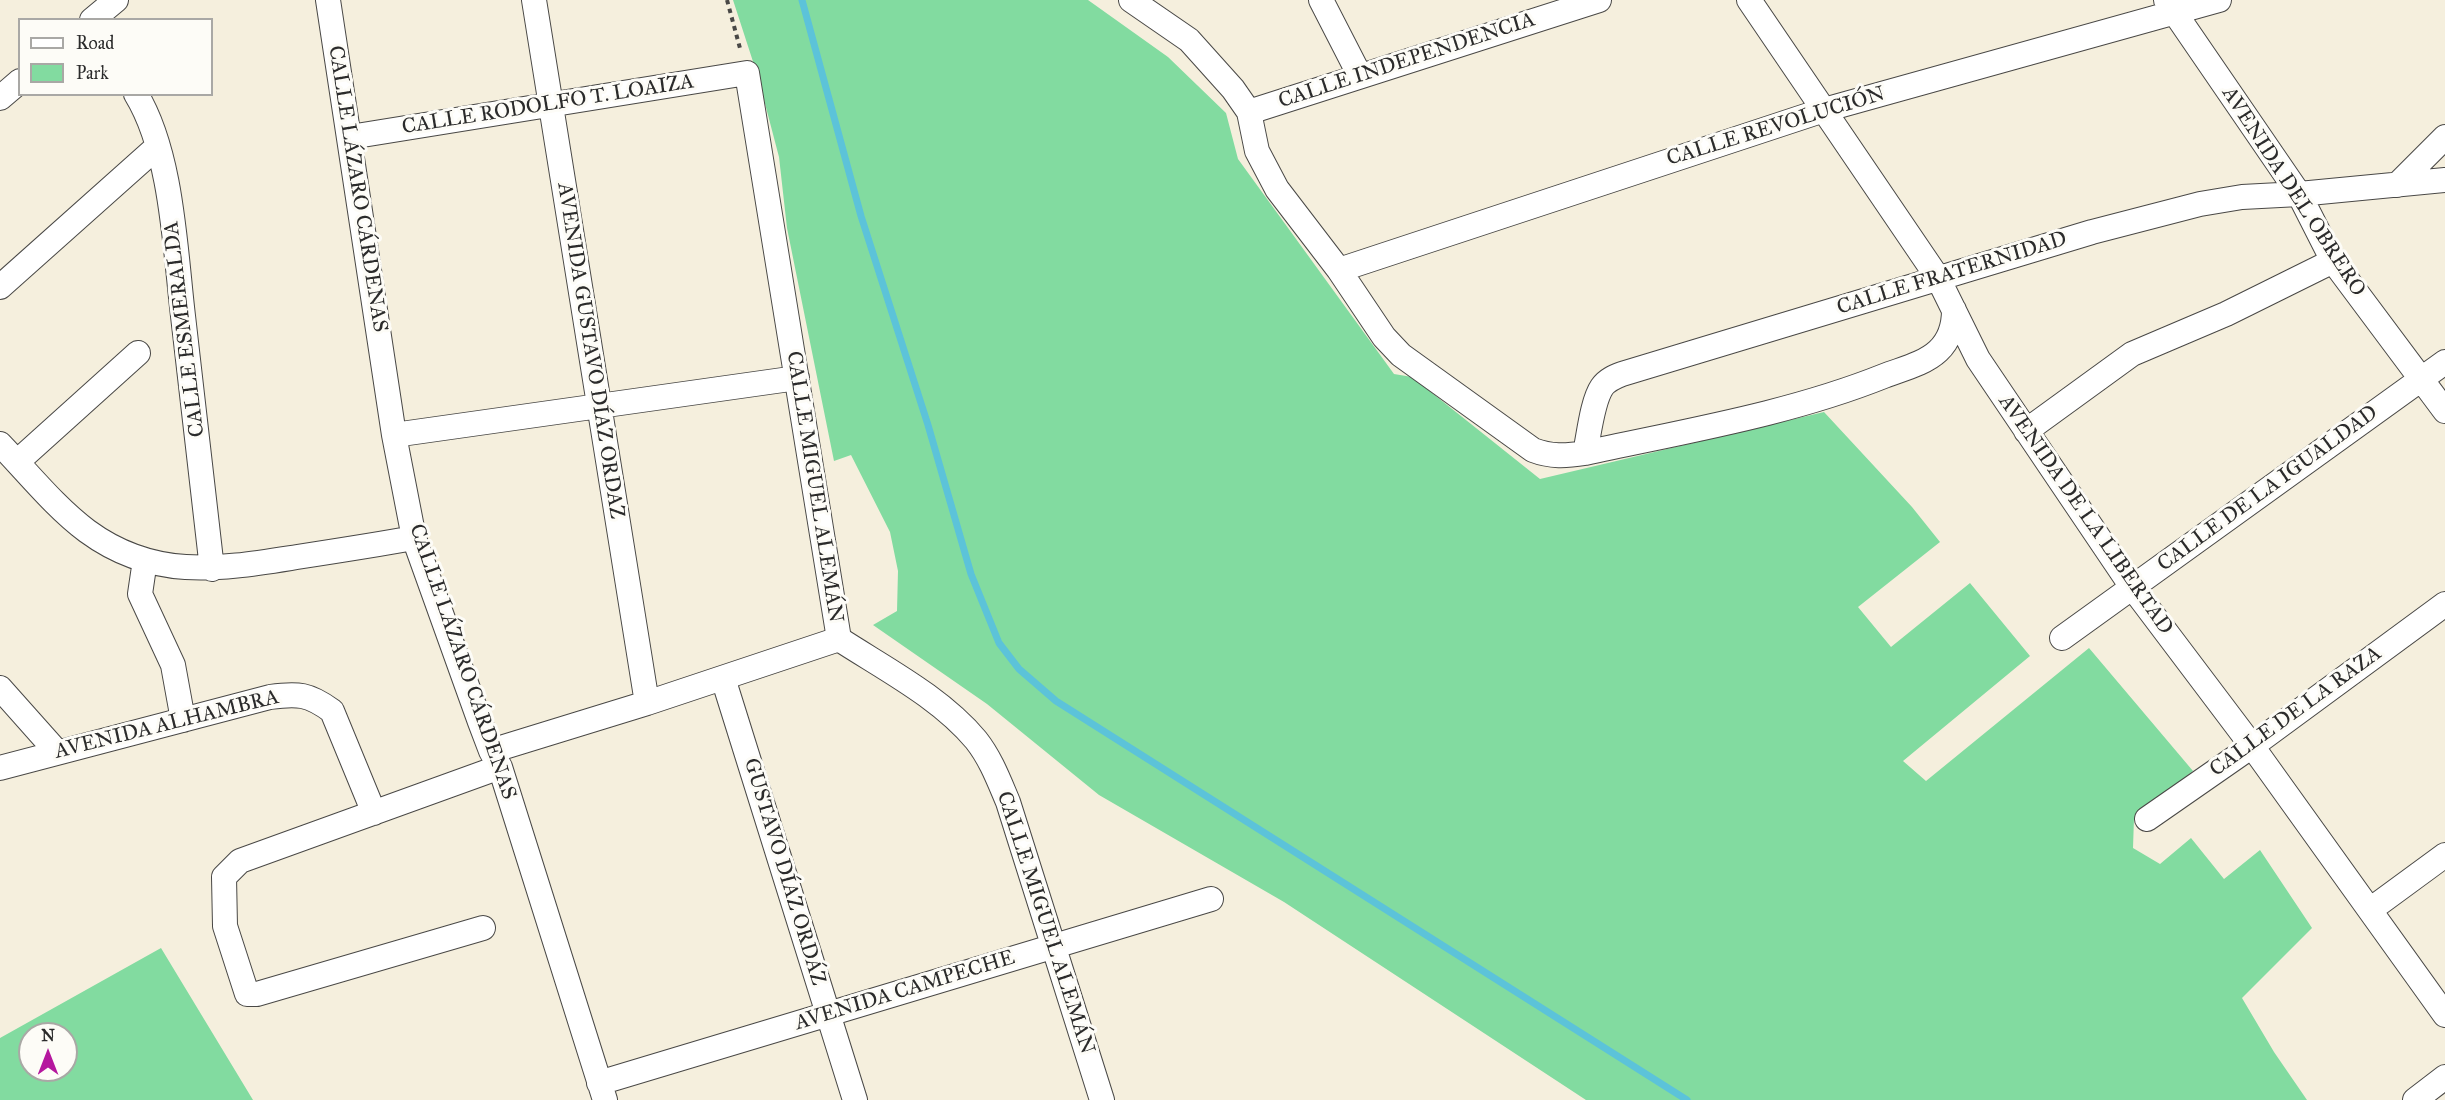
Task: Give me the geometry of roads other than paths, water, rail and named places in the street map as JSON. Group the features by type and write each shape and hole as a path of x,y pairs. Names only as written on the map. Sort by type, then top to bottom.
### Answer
{"street":[{"path":"94,18 116,0"},
{"name":"CALLE LÁZARO CÁRDENAS","path":"328,0 394,435 414,538 495,759 602,1091"},
{"name":"AVENIDA GUSTAVO DÍAZ ORDAZ","path":"534,0 647,703"},
{"path":"1131,0 1188,40 1212,64 1249,112 1257,151 1265,170 1293,211 1339,270 1384,337 1401,355 1533,450 1545,455 1585,453 1774,411 1856,387 1922,361 1938,351 1948,337 1954,322 1954,310"},
{"path":"1321,0 1360,76"},
{"name":"CALLE INDEPENDENCIA","path":"1249,112 1599,0"},
{"name":"AVENIDA DE LA LIBERTAD","path":"1749,0 1938,278 1978,359 2132,587 2252,746 2445,1015"},
{"name":"CALLE REVOLUCIÓN","path":"1339,270 1824,110 2170,6 2219,0"},
{"name":"AVENIDA DEL OBRERO","path":"2170,6 2299,194 2333,261 2445,411"},
{"name":"CALLE RODOLFO T. LOAIZA","path":"350,137 747,73"},
{"name":"CALLE MIGUEL ALEMÁN","path":"747,73 839,639 944,708 976,741 993,767 1008,802 1102,1100"},
{"path":"0,98 18,83"},
{"name":"CALLE ESMERALDA","path":"137,96 157,147 172,216 212,569"},
{"path":"2397,185 2445,137"},
{"path":"0,287 157,147"},
{"name":"CALLE FRATERNIDAD","path":"1585,453 1598,397 1602,387 1611,378 2092,232 2200,204 2242,198 2445,180"},
{"path":"2026,431 2132,354 2226,314 2333,261"},
{"path":"17,462 138,353"},
{"name":"CALLE DE LA IGUALDAD","path":"2062,638 2445,362"},
{"path":"394,435 797,378"},
{"path":"0,444 87,531 114,548 145,560 176,568 212,569 414,538"},
{"path":"145,560 140,594 173,665 183,720"},
{"name":"CALLE DE LA RAZA","path":"2147,819 2252,746 2445,604"},
{"path":"483,928 257,994 248,994 225,926 224,877 240,861 374,813 495,759 647,703 839,639"},
{"name":"GUSTAVO DÍAZ ORDÁZ","path":"723,678 855,1100"},
{"path":"0,688 57,752"},
{"name":"AVENIDA ALHAMBRA","path":"0,768 270,697 305,695 319,701 332,711 374,813"},
{"path":"2370,910 2445,855"},
{"name":"AVENIDA CAMPECHE","path":"602,1091 828,1014 1211,899"},
{"path":"2415,1100 2445,1077"}],"waterway":[{"path":"802,0 861,216 928,425 971,574 999,643 1019,669 1056,701 1687,1100"}]}
